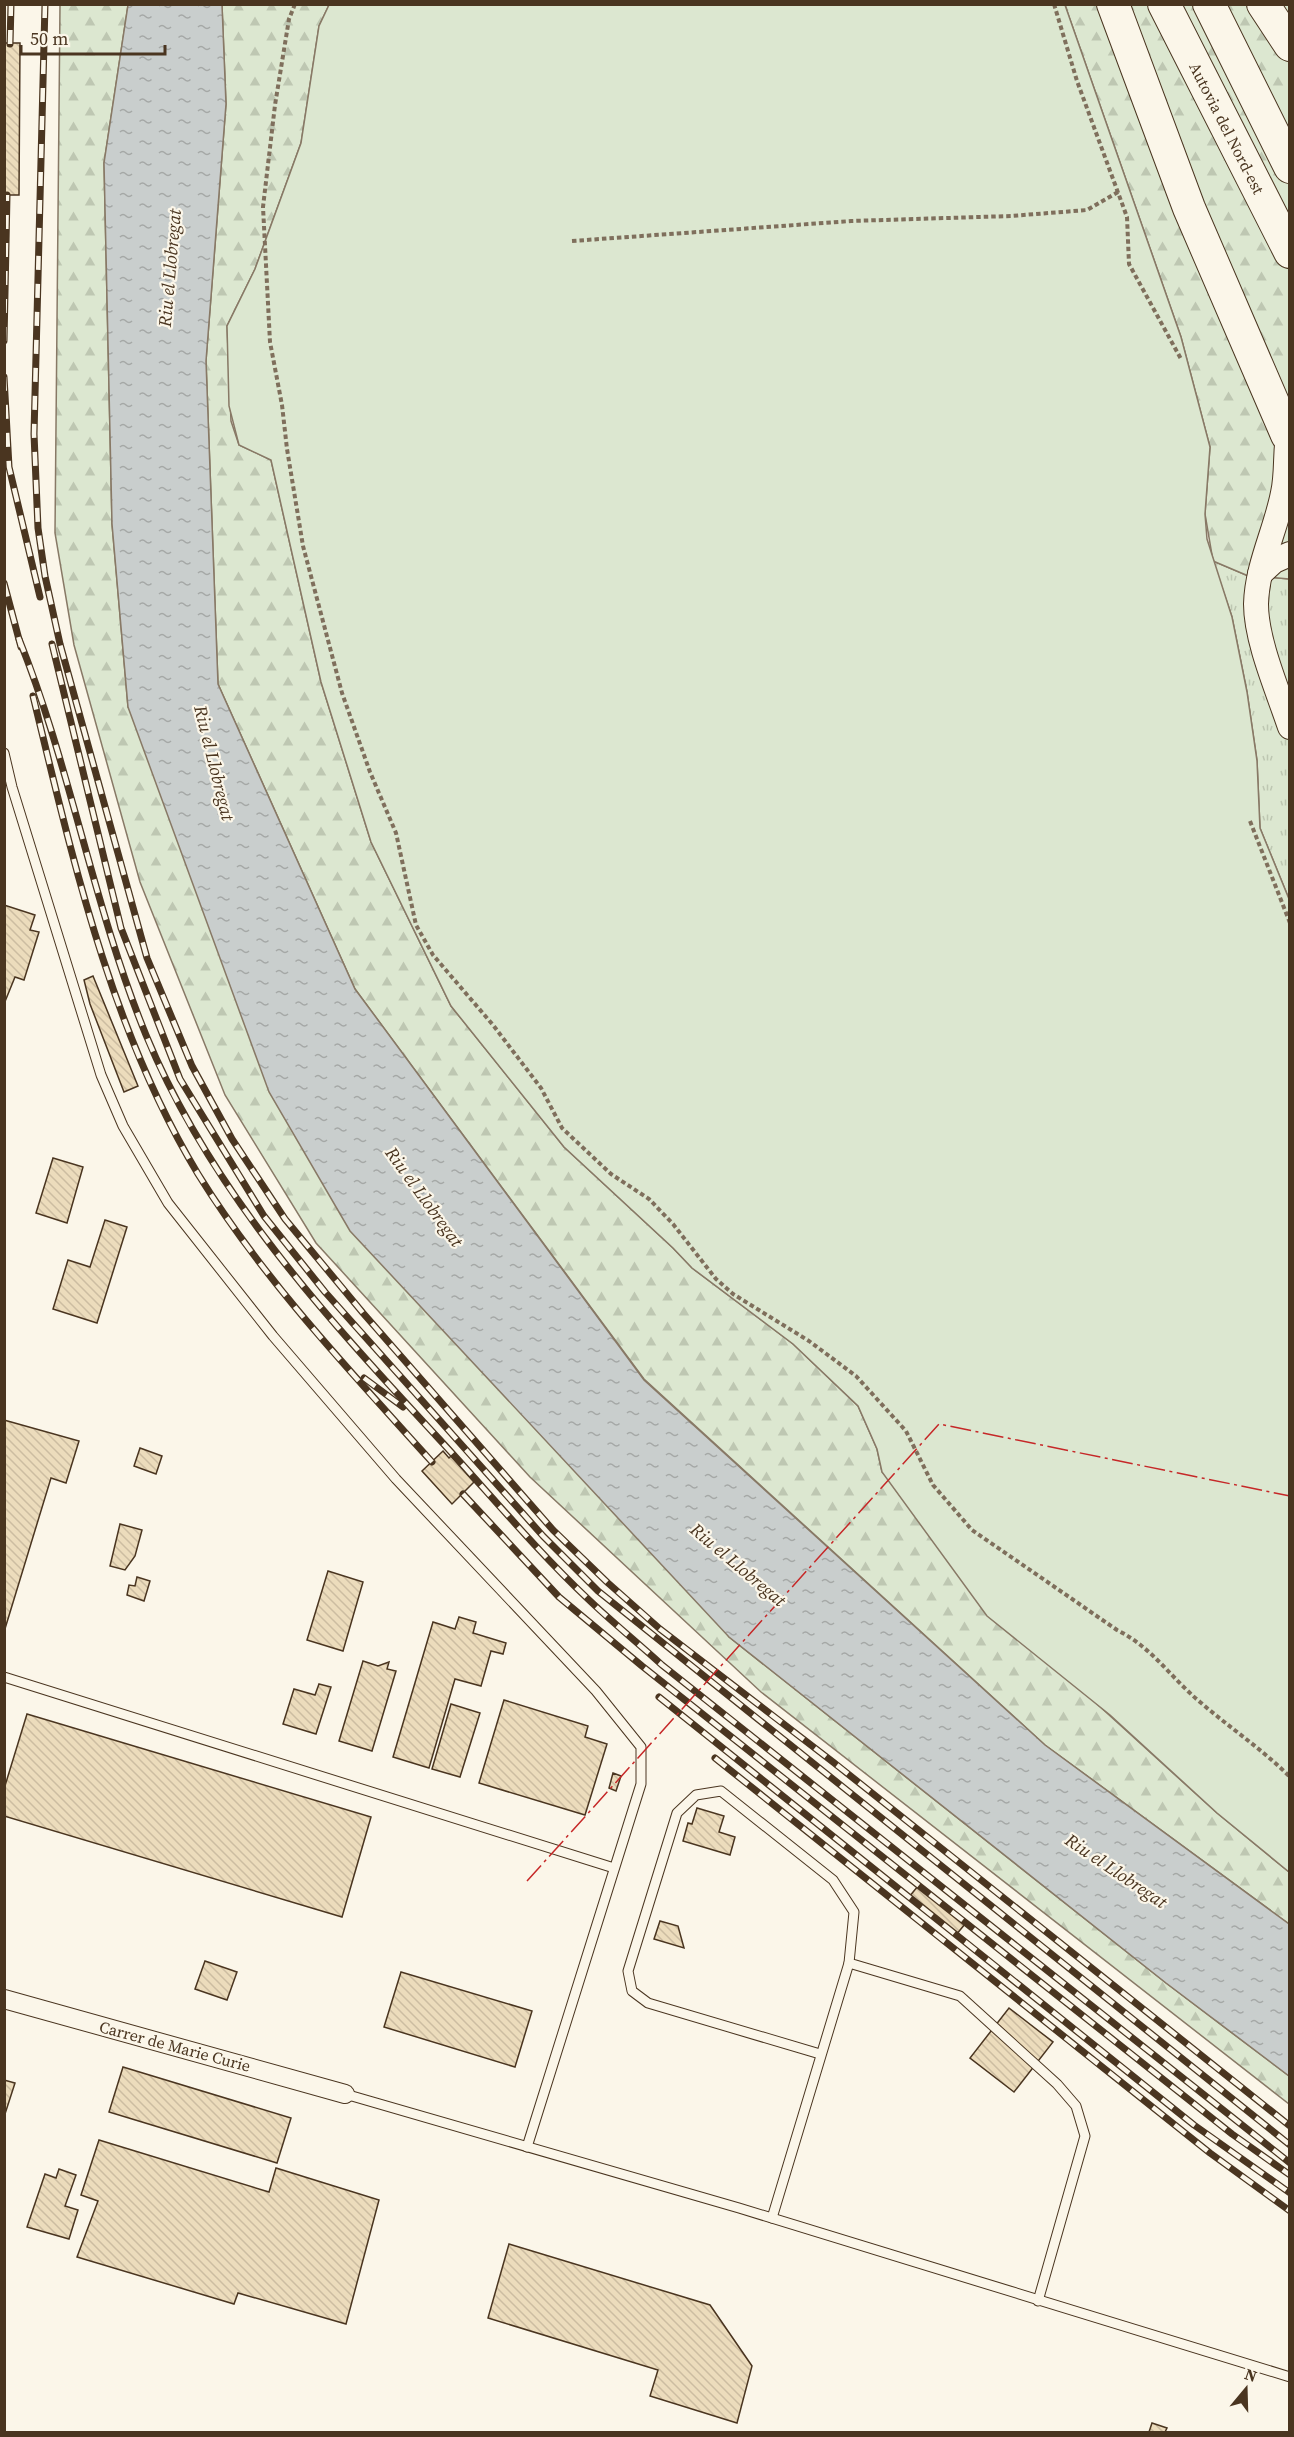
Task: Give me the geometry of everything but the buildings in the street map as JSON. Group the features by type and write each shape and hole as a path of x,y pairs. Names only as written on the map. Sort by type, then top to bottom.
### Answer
{"highway":[{"path":"1113,4 1189,208 1288,430"},
{"name":"Autovia del Nord-est","path":"1164,4 1290,252"},
{"path":"1209,4 1290,167"},
{"path":"1263,4 1290,45"}],"main road":[{"path":"1288,430 1287,490 1260,574 1256,603 1259,624 1290,727"},
{"path":"1260,574 1274,561 1290,554"}],"street":[{"name":"Carrer de Marie Curie","path":"4,1999 345,2094"}],"lane":[{"path":"4,753 8,788 101,1076 123,1126 168,1203 273,1336 396,1479 588,1682 641,1748 641,1784 526,2147"},
{"path":"4,1677 614,1868"},
{"path":"772,2218 849,1963 854,1912 833,1880 721,1791 696,1795 677,1813 628,1971 632,1991 648,2003 820,2054"},
{"path":"849,1963 960,1996 1057,2084 1076,2106 1085,2136 1038,2301"},
{"path":"345,2094 772,2218 1290,2377"}],"path":[{"path":"295,4 289,19 274,105 263,207 270,342 303,546 342,693 370,772 396,833 416,925 433,955 493,1025 541,1088 562,1128 611,1174 649,1199 673,1224 716,1279 733,1294 809,1341 856,1376 906,1431 933,1485 972,1530 1117,1630 1139,1641 1173,1678 1270,1757 1290,1777"},
{"path":"1054,4 1077,81 1126,217 1129,264 1181,359"},
{"path":"572,242 850,221 1011,216 1087,210 1118,192"},
{"path":"1250,821 1290,923"}],"green space":[{"path":"60,5 128,5 104,163 112,524 128,707 729,1637 1166,1983 1289,2076 1289,2104 761,1692 530,1477 316,1243 225,1095 140,882 74,645 55,533"},
{"path":"222,5 329,5 319,26 301,143 255,269 227,326 231,421 239,445 271,460 321,682 371,842 451,1006 564,1147 692,1268 793,1344 858,1406 877,1449 882,1472 1097,1704 1217,1813 1289,1872 1289,1924 1045,1745 644,1379 355,989 218,684 206,361 226,104"},
{"path":"329,5 1065,5 1181,337 1210,447 1205,514 1207,539 1232,617 1247,692 1257,761 1260,828 1289,899 1289,1872 1217,1813 1110,1715 987,1616 882,1472 877,1449 858,1406 793,1344 692,1268 564,1147 451,1006 371,842 321,682 271,460 239,445 229,406 227,326 255,269 301,143 319,26"},
{"path":"1065,5 1289,5 1289,579 1246,575 1213,561 1205,514 1210,447 1181,337"},
{"path":"1213,561 1246,575 1289,579 1289,899 1260,828 1257,760 1247,692 1232,617"}],"water":[{"name":"Riu el Llobregat","path":"128,5 222,5 226,104 206,361 218,684 355,989 644,1380 1045,1745 1289,1924 1289,2076 1166,1983 729,1637 350,1231 269,1092 128,707 112,524 104,163"}],"railway":[{"path":"10,44 11,4"},
{"path":"45,4 34,434 38,528 45,576 60,644 147,958 192,1066 232,1139 285,1219 363,1313 553,1530 608,1583 660,1629 833,1762 1290,2126"},
{"path":"4,341 7,195"},
{"path":"4,377 9,467 40,597"},
{"path":"4,583 21,647"},
{"path":"19,639 53,737 111,937 146,1035 203,1147 238,1200 314,1299 531,1541 597,1608 662,1665 1290,2163"},
{"path":"52,644 121,928 180,1079 264,1216 325,1292 543,1536 598,1591 1290,2145"},
{"path":"33,696 63,819 98,942 141,1061 167,1118 198,1174 250,1250 308,1323 432,1462"},
{"path":"364,1378 403,1407"},
{"path":"463,1494 559,1597 642,1666 1232,2134 1290,2175"},
{"path":"659,1697 1194,2125 1290,2193"},
{"path":"715,1758 1210,2153 1290,2211"}],"power":[{"path":"527,1881 939,1424 1290,1496"}]}
